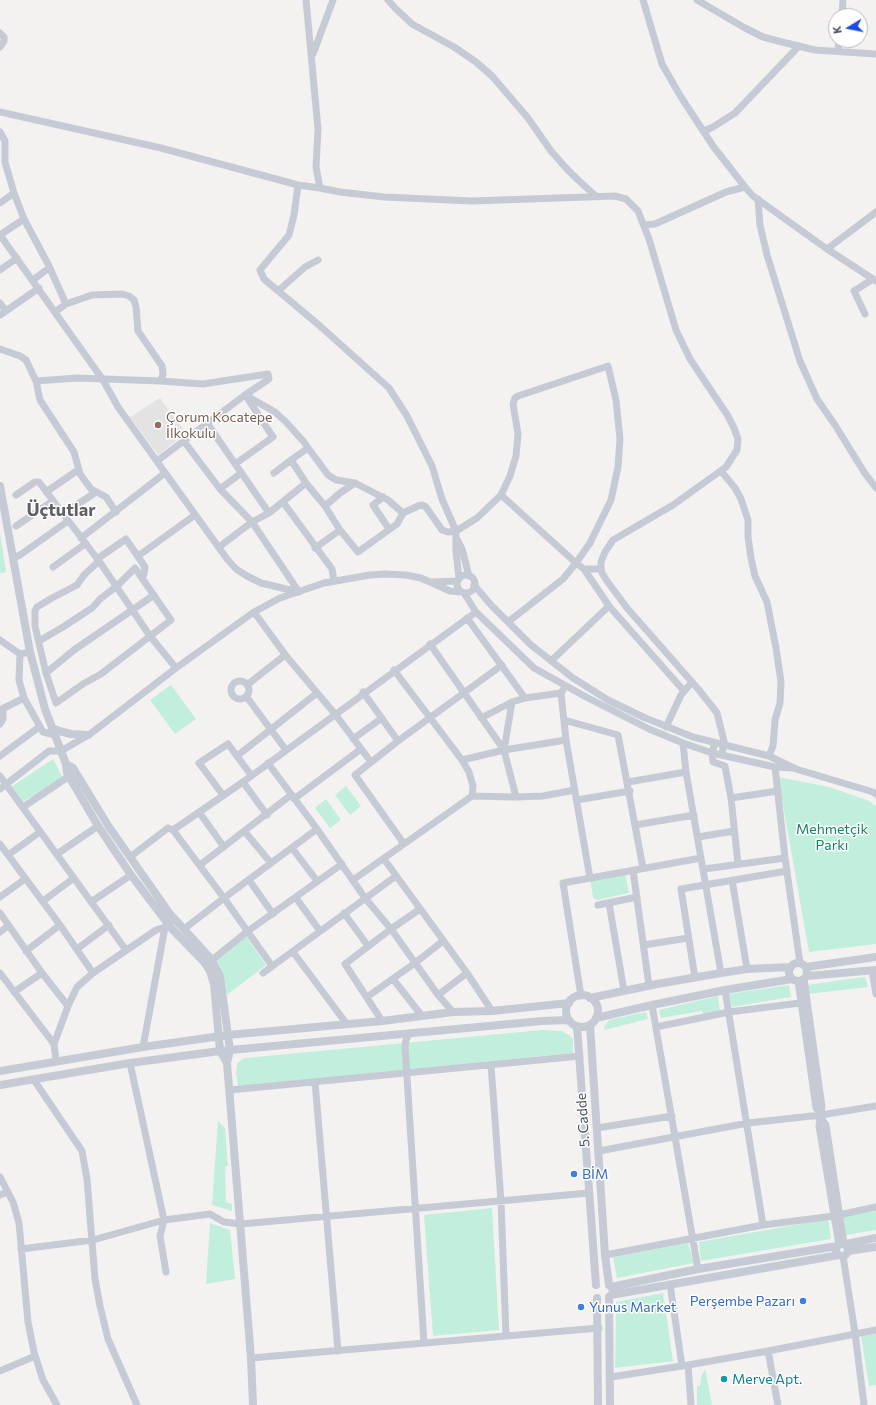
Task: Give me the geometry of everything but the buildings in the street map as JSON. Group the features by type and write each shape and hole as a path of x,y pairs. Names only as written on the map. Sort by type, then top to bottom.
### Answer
{"street":[{"path":"306,0 318,129 316,167 320,188"},
{"path":"312,67 314,51 333,0"},
{"path":"388,0 412,24 454,47 476,62 492,76 528,118 551,151 578,180 597,197"},
{"path":"651,0 644,2 662,64 681,97 713,146 745,187 758,199 827,249 874,280 854,291 865,314"},
{"path":"697,0 763,37 815,50 876,54"},
{"path":"0,33 4,37 4,41 0,47"},
{"path":"704,131 736,112 799,46"},
{"path":"0,112 161,148 298,185 340,192 384,197 472,201 615,196 626,199 638,211 644,225 676,330 690,360 728,416 738,439 737,450 726,467 673,505 613,540 605,552 601,562 601,569 607,581 627,608 717,713 722,729 724,745 722,755"},
{"path":"0,132 3,142 2,159 14,193 24,219 66,304"},
{"path":"298,185 294,215 289,235 260,270 264,278 278,291 320,326 389,388 407,416 432,466 442,499 462,549 469,576 473,580 474,585 490,605 531,645 574,678 608,700 666,727 692,737 769,756 796,769 876,794"},
{"path":"644,225 655,224 663,221 726,192 745,187"},
{"path":"0,203 14,193"},
{"path":"758,199 760,225 767,255 800,361 817,399 876,488"},
{"path":"827,249 876,212"},
{"path":"24,219 0,235 39,288 103,380 118,407 195,515 236,569 261,582 299,592"},
{"path":"0,270 17,258"},
{"path":"278,291 305,267 318,260"},
{"path":"32,280 49,268"},
{"path":"0,303 3,313 39,288"},
{"path":"55,312 66,304 92,295 122,294 129,296 134,300 136,307 138,331 162,366 163,374 161,381"},
{"path":"0,349 20,356 26,360 36,380 40,400 74,452 78,470 91,489 106,497 116,512"},
{"path":"508,622 563,579 590,543 611,500 620,448 614,387 608,366 515,398 513,404 518,434 516,456 510,476 501,495 457,535 457,587 476,612 534,668 620,715 667,738 712,753 775,768 796,769"},
{"path":"36,380 77,378 203,384 268,374 269,379 156,461"},
{"path":"245,395 275,412 286,422 328,475 336,480 355,483 383,497 403,513"},
{"path":"235,464 273,437 245,395"},
{"path":"207,423 269,513"},
{"path":"183,440 220,489 252,522 299,592"},
{"path":"274,473 308,448"},
{"path":"291,460 306,483 325,506 340,530 358,552 397,524 403,513 422,505 430,512 442,530 457,535"},
{"path":"46,492 78,470"},
{"path":"721,470 735,488 741,499 748,520 748,537 751,558 755,576 767,602 776,648 781,682 781,695 775,720 773,746 769,756"},
{"path":"53,567 116,512 165,473"},
{"path":"220,489 241,473"},
{"path":"16,495 35,482 39,482 98,560 150,636 176,668"},
{"path":"219,547 252,522 269,513 306,483"},
{"path":"325,506 355,483"},
{"path":"0,486 1,499 30,652 45,709 66,764 68,777 98,826 166,925 204,962 212,975 220,1051 227,1063"},
{"path":"63,514 96,492"},
{"path":"501,495 584,569 609,606 684,691"},
{"path":"383,497 373,505 389,529"},
{"path":"16,526 53,501"},
{"path":"283,502 315,548 332,569 334,581"},
{"path":"138,556 195,515"},
{"path":"13,558 20,555 68,521"},
{"path":"315,548 340,530"},
{"path":"39,641 92,608 134,568 171,620 101,674 83,684 56,703 46,673 35,626 35,611 37,608 77,585 98,560 126,540 145,567 142,578"},
{"path":"584,569 601,569"},
{"path":"3,787 49,751 61,751 88,735 176,668 254,612 280,598 324,583 384,574 406,575 421,578 450,591 470,592 474,585"},
{"path":"432,582 458,580 463,576 469,576"},
{"path":"46,673 74,650 154,595"},
{"path":"551,661 609,606"},
{"path":"254,612 285,655 335,714 371,762"},
{"path":"174,830 243,782 363,692 476,612"},
{"path":"467,618 525,698"},
{"path":"26,628 35,626"},
{"path":"0,640 20,654 30,652"},
{"path":"430,644 504,750 516,797"},
{"path":"20,654 19,680 24,698 43,732 59,731 71,734 88,735"},
{"path":"247,685 285,655"},
{"path":"404,844 355,775 398,741 502,665"},
{"path":"394,670 462,760 469,772 473,786 472,796"},
{"path":"243,682 247,685 249,690 246,696 240,698 236,697 232,693 234,684 243,682"},
{"path":"666,727 684,691 692,682"},
{"path":"567,685 561,693 566,740 590,878"},
{"path":"363,692 398,741"},
{"path":"237,756 317,693"},
{"path":"481,718 512,702 525,698 561,693"},
{"path":"246,696 286,750"},
{"path":"0,724 3,719 1,710 24,698"},
{"path":"504,750 512,702"},
{"path":"353,738 382,718"},
{"path":"564,720 618,736 630,791 643,868"},
{"path":"0,756 39,727"},
{"path":"462,760 504,750 566,740"},
{"path":"683,743 686,772 721,973"},
{"path":"715,743 712,753 713,762 725,766 731,798 738,864"},
{"path":"223,795 199,763 228,744 251,775"},
{"path":"200,865 267,815 361,749"},
{"path":"268,763 317,829 365,898 390,929 438,995 453,1012"},
{"path":"66,764 73,768 109,827 170,914 212,960 218,969 222,981 230,1050 227,1063 241,1224 253,1405"},
{"path":"775,768 787,871 803,965 808,971 800,979 800,1003 816,1108 826,1125 837,1215 855,1333 864,1405"},
{"path":"628,782 686,772"},
{"path":"0,776 3,787 23,806 40,832 126,950"},
{"path":"23,806 68,777"},
{"path":"243,782 267,815"},
{"path":"353,880 472,796 543,796 575,790"},
{"path":"576,800 630,791"},
{"path":"731,798 778,791"},
{"path":"199,812 224,847"},
{"path":"635,825 694,815"},
{"path":"57,854 98,826"},
{"path":"130,857 168,828 174,830 272,966"},
{"path":"184,929 317,829"},
{"path":"698,837 734,831"},
{"path":"8,855 40,832"},
{"path":"245,832 271,864"},
{"path":"0,844 60,925 93,973"},
{"path":"292,848 317,881"},
{"path":"581,996 563,883 702,858"},
{"path":"704,869 785,858"},
{"path":"384,859 467,973 492,1011"},
{"path":"212,960 248,931 342,864"},
{"path":"633,870 649,986"},
{"path":"695,978 681,889 787,871"},
{"path":"91,902 131,875"},
{"path":"263,973 396,876"},
{"path":"42,901 74,878"},
{"path":"0,897 25,879"},
{"path":"249,880 273,914"},
{"path":"732,880 747,969"},
{"path":"598,905 637,897"},
{"path":"296,898 320,931"},
{"path":"609,903 624,991"},
{"path":"382,1021 345,964 390,929 420,909"},
{"path":"0,913 42,973 68,1006"},
{"path":"344,913 368,946"},
{"path":"26,951 60,925"},
{"path":"77,949 109,925"},
{"path":"56,1061 54,1044 68,1006 77,987 93,973 126,950 166,925"},
{"path":"143,1047 166,925"},
{"path":"0,932 8,926"},
{"path":"644,945 688,938"},
{"path":"367,997 443,941"},
{"path":"293,952 346,1023"},
{"path":"0,1071 219,1036 346,1023 382,1021 453,1012 492,1011 569,1003 576,997 581,996 590,998 747,969 791,966 795,963 803,965 876,957"},
{"path":"791,966 789,973 800,979"},
{"path":"596,1018 725,990 874,970 876,994"},
{"path":"0,973 54,1044"},
{"path":"14,992 42,973"},
{"path":"438,995 467,973"},
{"path":"393,979 422,1016"},
{"path":"800,979 822,1107 821,1115"},
{"path":"725,990 748,1124 763,1225"},
{"path":"0,1086 130,1063 220,1051 542,1021 569,1020 577,1026 586,1027 596,1018 598,1009 596,1004 590,998"},
{"path":"569,1003 567,1012 569,1020"},
{"path":"656,1027 729,1012 800,1003"},
{"path":"652,1005 694,1238 698,1269"},
{"name":"5. Cadde","path":"590,1025 605,1254 610,1291 610,1405"},
{"name":"5. Cadde","path":"577,1026 596,1286"},
{"path":"409,1034 405,1046 408,1073 424,1343"},
{"path":"230,1090 580,1056"},
{"path":"130,1063 164,1220 160,1236 166,1272"},
{"path":"491,1065 501,1201 506,1336"},
{"path":"34,1080 82,1151 87,1179 95,1279 108,1339 137,1405"},
{"path":"315,1082 338,1350"},
{"path":"599,1151 748,1124 821,1115 876,1106"},
{"path":"597,1128 672,1116"},
{"path":"0,1178 13,1202 19,1223 28,1322 36,1356 43,1380 57,1405"},
{"path":"0,1195 8,1192"},
{"path":"22,1249 93,1240 164,1220 210,1214 224,1222 241,1224 589,1193"},
{"path":"605,1254 763,1225 837,1215 876,1207"},
{"path":"610,1291 670,1284 842,1249 876,1238"},
{"path":"597,1298 605,1300 610,1291 698,1269 842,1249 876,1247"},
{"path":"598,1405 599,1328 597,1298 594,1292 596,1286 602,1282 610,1291"},
{"path":"670,1284 691,1405"},
{"path":"251,1358 599,1328"},
{"path":"611,1377 685,1366 876,1330"},
{"path":"768,1351 778,1405"},
{"path":"0,1371 36,1356"}],"shaded area":[{"name":"Çorum Kocatepe İlkokulu","path":"160,398 186,433 158,455 130,417"}],"green space":[{"path":"0,533 6,572 0,573"},
{"path":"171,685 196,719 175,734 150,700"},
{"path":"53,759 63,778 22,802 11,787"},
{"name":"Mehmetçik Parkı","path":"778,777 829,787 867,800 876,806 876,944 809,952"},
{"path":"346,786 361,806 350,815 335,795"},
{"path":"326,799 341,820 330,828 315,808"},
{"path":"625,873 629,893 597,900 593,897 590,879"},
{"path":"246,936 266,965 227,995 224,976 216,957"},
{"path":"865,977 868,987 808,994 806,985"},
{"path":"789,985 791,997 732,1007 729,994"},
{"path":"718,996 720,1011 703,1014 702,1011 661,1018 659,1010"},
{"path":"646,1012 648,1019 604,1030 605,1025 609,1020"},
{"path":"542,1030 561,1031 569,1035 573,1039 573,1053 238,1086 236,1074 237,1064 245,1058"},
{"path":"218,1121 225,1128 228,1166 225,1166 226,1202 232,1204 232,1211 212,1205"},
{"path":"492,1208 499,1330 433,1336 424,1215"},
{"path":"876,1211 876,1230 846,1235 843,1216"},
{"path":"828,1219 831,1239 701,1261 699,1242"},
{"path":"210,1223 230,1230 235,1279 206,1284"},
{"path":"688,1243 694,1263 617,1278 613,1257"},
{"path":"663,1293 673,1361 615,1368 616,1302"},
{"path":"876,1334 876,1385 869,1386 861,1336"},
{"path":"705,1369 712,1405 697,1405 697,1386 700,1386 701,1377"}],"place":[{"name":"Çorum Kocatepe İlkokulu","path":"158,425"},
{"name":"BİM","path":"574,1174"},
{"name":"Perşembe Pazarı","path":"803,1301"},
{"name":"Yunus Market","path":"581,1307"},
{"name":"Merve Apt.","path":"724,1379"}],"district":[{"name":"Üçtutlar","path":"61,510"}]}
